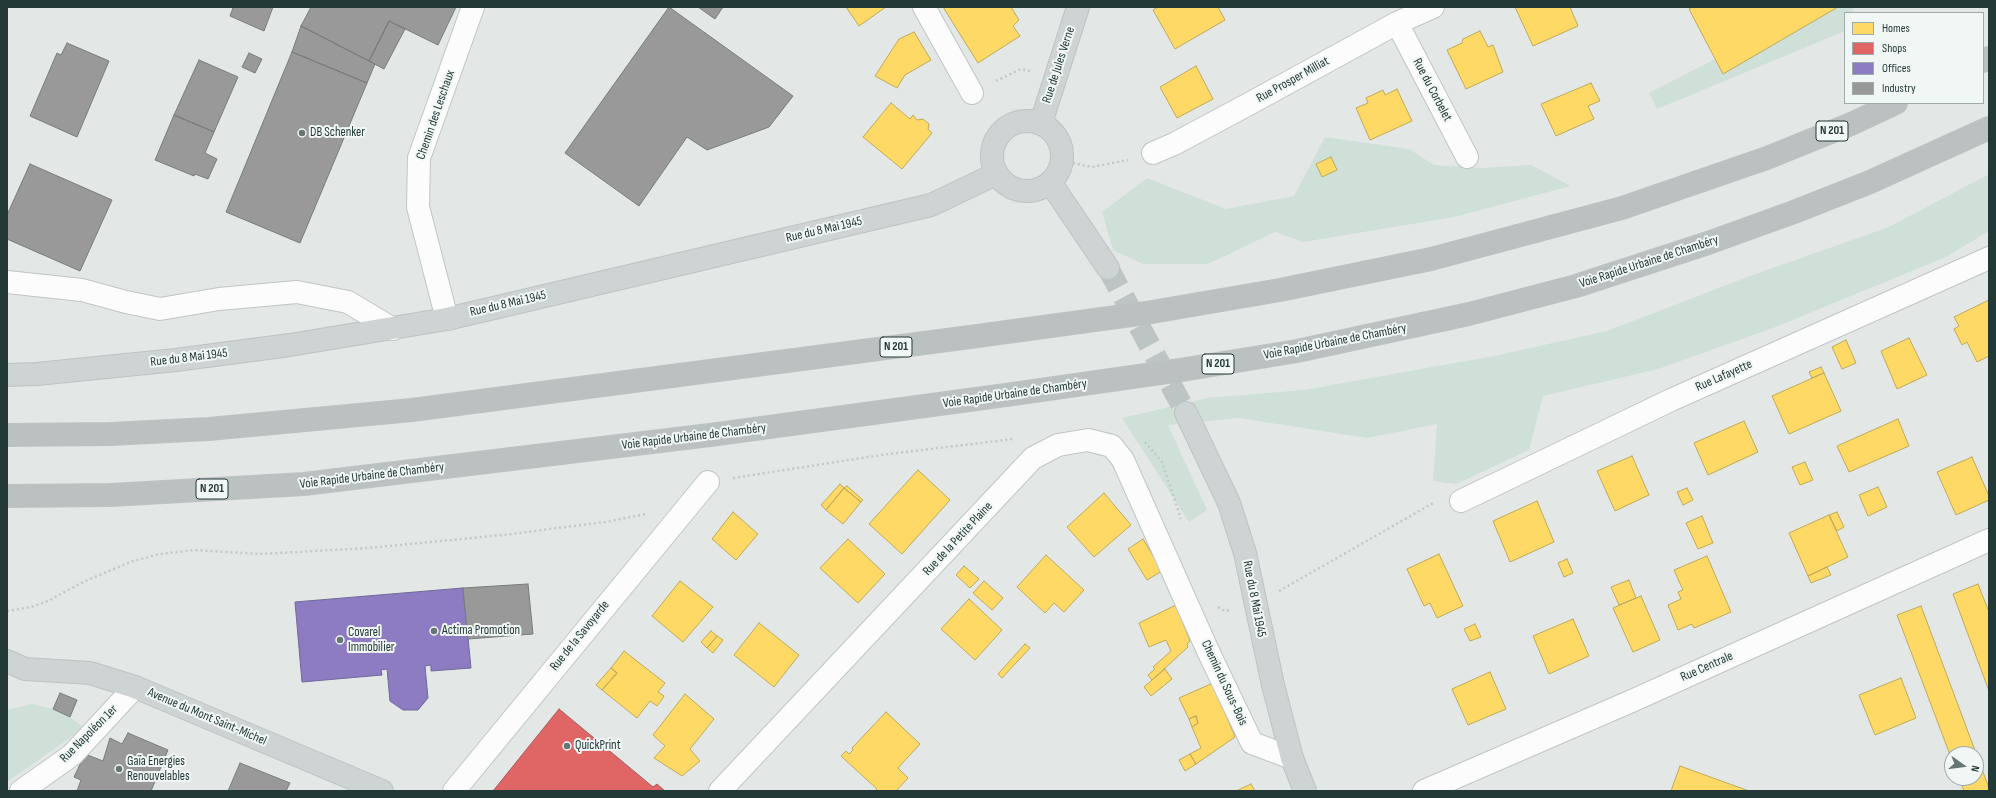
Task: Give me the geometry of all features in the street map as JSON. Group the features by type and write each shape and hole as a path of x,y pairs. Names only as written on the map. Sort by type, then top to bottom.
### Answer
{"highway":[{"name":"N 201","path":"7,435 111,434 209,429 412,410 1146,313 1280,290 1431,259 1622,208 1767,158 1851,124 1894,104"},
{"name":"Voie Rapide Urbaine de Chambéry","path":"7,496 111,495 304,484 710,435 1029,392 1181,370 1297,351 1469,314 1576,286 1708,243 1794,212 1870,182 1989,128"}],"main road":[{"name":"Rue de Jules Verne","path":"1041,123 1078,7"},
{"path":"1028,120 1041,123 1050,129 1057,138 1062,149 1062,161 1056,176 1050,182 1043,187 1026,191 1009,186 996,174 992,163 992,150 996,138 1005,128 1016,122 1028,120"},
{"name":"Rue du 8 Mai 1945","path":"7,375 37,374 176,360 290,345 446,319 931,205 996,174"},
{"path":"1050,182 1108,268"},
{"name":"Rue du 8 Mai 1945","path":"1186,413 1230,503 1245,553 1273,685 1292,758 1305,791"},
{"name":"Avenue du Mont Saint-Michel","path":"13,668 90,673 135,687 382,791"}],"street":[{"name":"Chemin des Leschaux","path":"446,319 418,207 419,158 474,7"},
{"path":"924,7 972,93"},
{"name":"Rue Prosper Milliat","path":"1153,153 1174,144 1397,23 1433,7"},
{"name":"Rue du Corbelet","path":"1397,23 1467,157"},
{"name":"Rue Lafayette","path":"1461,501 1671,400 1989,258"},
{"path":"7,282 82,290 126,302 160,308 219,299 297,292 348,302 393,329"},
{"name":"Rue de la Petite Plaine","path":"720,791 1033,458 1058,445 1088,440 1112,446 1123,460 1135,484 1178,584"},
{"name":"Rue de la Savoyarde","path":"454,791 708,482"},
{"name":"Rue Centrale","path":"1424,791 1634,700 1989,540"},
{"name":"Chemin du Sous-Bois","path":"1178,584 1252,743 1292,758"},
{"name":"Rue Napoléon 1er","path":"21,791 72,755 135,687"}],"path":[{"path":"972,93 1021,68 1033,71"},
{"path":"1062,161 1092,167 1111,163"},
{"path":"1255,602 1277,592 1438,500 1461,501"}],"green space":[{"path":"1838,7 1852,7 1854,12 1844,12 1844,31 1657,109 1649,93 1715,59 1723,74"},
{"path":"1325,137 1409,149 1434,165 1482,168 1531,165 1571,186 1454,217 1303,242 1275,232 1208,264 1143,264 1113,250 1102,212 1147,178 1226,209 1294,196"},
{"path":"1989,174 1989,231 1946,257 1773,328 1658,369 1543,396 1529,450 1456,484 1433,481 1437,424 1367,438 1239,418 1168,425 1207,510 1189,522 1122,418 1207,398 1304,390 1494,356 1607,331 1750,276 1889,227"},
{"path":"32,704 53,709 70,717 84,728 7,782 7,710"}],"building: Homes":[{"path":"846,7 886,7 859,26"},
{"path":"943,7 1011,7 1019,20 1013,26 1020,36 978,63"},
{"path":"1158,7 1218,7 1225,20 1175,49 1153,10"},
{"path":"1515,7 1570,7 1578,26 1533,46"},
{"path":"1693,7 1838,7 1723,74 1689,9"},
{"path":"1480,31 1488,47 1493,45 1503,72 1466,89 1447,50 1462,43 1463,39"},
{"path":"914,32 931,60 905,75 897,88 875,76 899,39"},
{"path":"1196,66 1213,99 1177,118 1160,87"},
{"path":"1591,83 1600,101 1588,106 1594,119 1556,136 1541,104"},
{"path":"1397,89 1412,121 1370,140 1356,108 1368,103 1366,98 1383,90 1385,95"},
{"path":"891,103 910,119 913,115 917,120 923,119 929,124 928,129 932,133 902,169 863,137"},
{"path":"1331,157 1337,170 1322,177 1316,164"},
{"path":"1989,300 1989,356 1977,362 1967,342 1962,345 1954,329 1959,326 1954,317"},
{"path":"1909,338 1927,375 1897,389 1881,351"},
{"path":"1846,340 1856,363 1842,369 1832,347"},
{"path":"1821,367 1824,373 1812,378 1809,372"},
{"path":"1824,373 1841,411 1789,434 1772,396"},
{"path":"1898,419 1909,446 1849,472 1837,446"},
{"path":"1744,421 1758,452 1708,475 1694,443"},
{"path":"1632,456 1649,495 1615,511 1597,471"},
{"path":"1972,457 1989,496 1989,500 1956,515 1937,472"},
{"path":"1805,462 1813,480 1800,485 1792,467"},
{"path":"918,470 950,500 902,554 869,524"},
{"path":"840,484 844,488 826,510 821,505"},
{"path":"847,486 863,500 861,502 844,488"},
{"path":"1878,487 1887,507 1868,516 1859,495"},
{"path":"844,488 861,502 843,524 826,510"},
{"path":"1687,488 1693,500 1683,505 1677,492"},
{"path":"1104,493 1131,525 1094,557 1067,527"},
{"path":"1537,501 1554,542 1510,562 1493,521"},
{"path":"733,512 758,534 736,560 712,539"},
{"path":"1837,512 1844,527 1837,531 1829,515"},
{"path":"1829,515 1848,557 1808,576 1789,533"},
{"path":"1702,516 1713,543 1698,549 1686,523"},
{"path":"848,539 885,574 858,603 820,568"},
{"path":"1143,539 1162,571 1147,580 1128,549"},
{"path":"1439,554 1463,606 1437,618 1430,603 1424,606 1407,569"},
{"path":"1046,555 1084,590 1064,612 1054,603 1045,613 1017,587"},
{"path":"1707,556 1731,612 1694,628 1692,624 1678,630 1668,605 1681,599 1678,592 1683,590 1674,570"},
{"path":"1567,559 1573,573 1564,577 1558,563"},
{"path":"964,566 979,579 970,588 956,575"},
{"path":"1827,567 1831,575 1811,583 1808,576"},
{"path":"1629,580 1636,598 1619,605 1611,587"},
{"path":"680,581 713,607 683,642 652,616"},
{"path":"984,581 1003,598 992,610 973,593"},
{"path":"1978,584 1989,612 1989,691 1953,594"},
{"path":"1641,596 1660,640 1633,652 1613,608"},
{"path":"969,599 1002,630 975,660 941,629"},
{"path":"1176,605 1190,641 1187,644 1188,647 1152,680 1148,675 1155,669 1153,667 1171,651 1166,640 1149,647 1139,623"},
{"path":"1921,606 1973,746 1947,746 1897,615"},
{"path":"1573,619 1589,656 1549,674 1533,636"},
{"path":"759,623 799,655 774,687 734,655"},
{"path":"1475,624 1481,637 1470,641 1464,629"},
{"path":"711,631 717,636 707,648 701,642"},
{"path":"717,636 723,640 713,653 707,648"},
{"path":"1025,644 1030,648 1002,678 998,674"},
{"path":"624,651 665,683 658,692 664,696 657,706 650,701 637,718 602,690 617,673 611,668"},
{"path":"611,668 617,673 602,690 596,685"},
{"path":"1165,669 1172,679 1151,696 1144,687"},
{"path":"1490,672 1506,709 1468,725 1452,689"},
{"path":"1901,678 1916,718 1875,735 1859,695"},
{"path":"1213,683 1235,737 1196,764 1190,754 1201,748 1192,727 1198,723 1196,716 1189,719 1179,698"},
{"path":"685,694 714,719 690,749 700,761 682,776 654,758 665,746 653,735"},
{"path":"886,712 920,744 898,768 908,778 896,791 875,791 877,789 841,756 846,751 849,754 853,750 852,748"},
{"path":"1196,716 1198,723 1192,727 1189,719"},
{"path":"1190,754 1196,764 1185,771 1179,760"},
{"path":"1680,766 1749,791 1671,791"},
{"path":"1984,775 1989,791 1964,791 1962,786 1984,786"},
{"path":"1251,784 1255,791 1236,791"}],"building: Shops":[{"name":"QuickPrint","path":"559,709 653,787 657,784 665,791 493,791"}],"building: Offices":[{"path":"463,588 471,668 431,671 431,665 425,666 428,698 418,710 403,710 390,701 387,669 381,670 382,675 302,682 295,602"}],"building: Industry":[{"path":"230,7 273,7 264,31 230,16 233,8"},
{"path":"311,7 456,7 438,45 389,21 369,61 301,26"},
{"path":"669,7 793,96 769,127 707,150 687,137 639,206 565,153"},
{"path":"698,7 723,7 715,19"},
{"path":"389,21 405,29 384,69 369,61"},
{"path":"301,26 375,64 367,83 292,52"},
{"path":"67,43 109,61 77,137 30,116 57,53 61,55"},
{"name":"DB Schenker","path":"292,52 367,83 300,243 226,212"},
{"path":"249,53 262,59 255,73 242,67"},
{"path":"199,60 238,77 214,132 174,115"},
{"path":"174,115 214,132 205,153 217,159 208,179 195,174 194,176 155,160"},
{"path":"30,164 112,200 80,271 7,239 7,215"},
{"path":"528,584 533,634 468,639 463,588"},
{"path":"60,693 77,700 70,717 53,709"},
{"name":"Gaïa Energies Renouvelables","path":"128,733 168,750 151,791 77,791 81,780 74,777 85,754 103,761 110,738 122,744"},
{"path":"240,763 290,783 286,791 228,791"}],"tunnel":[{"path":"1108,268 1186,413"}],"place":[{"name":"DB Schenker","path":"302,133"},
{"name":"Actima Promotion","path":"434,631"},
{"name":"Covarel Immobilier","path":"340,640"},
{"name":"QuickPrint","path":"567,746"},
{"name":"Gaïa Energies Renouvelables","path":"119,769"}]}
